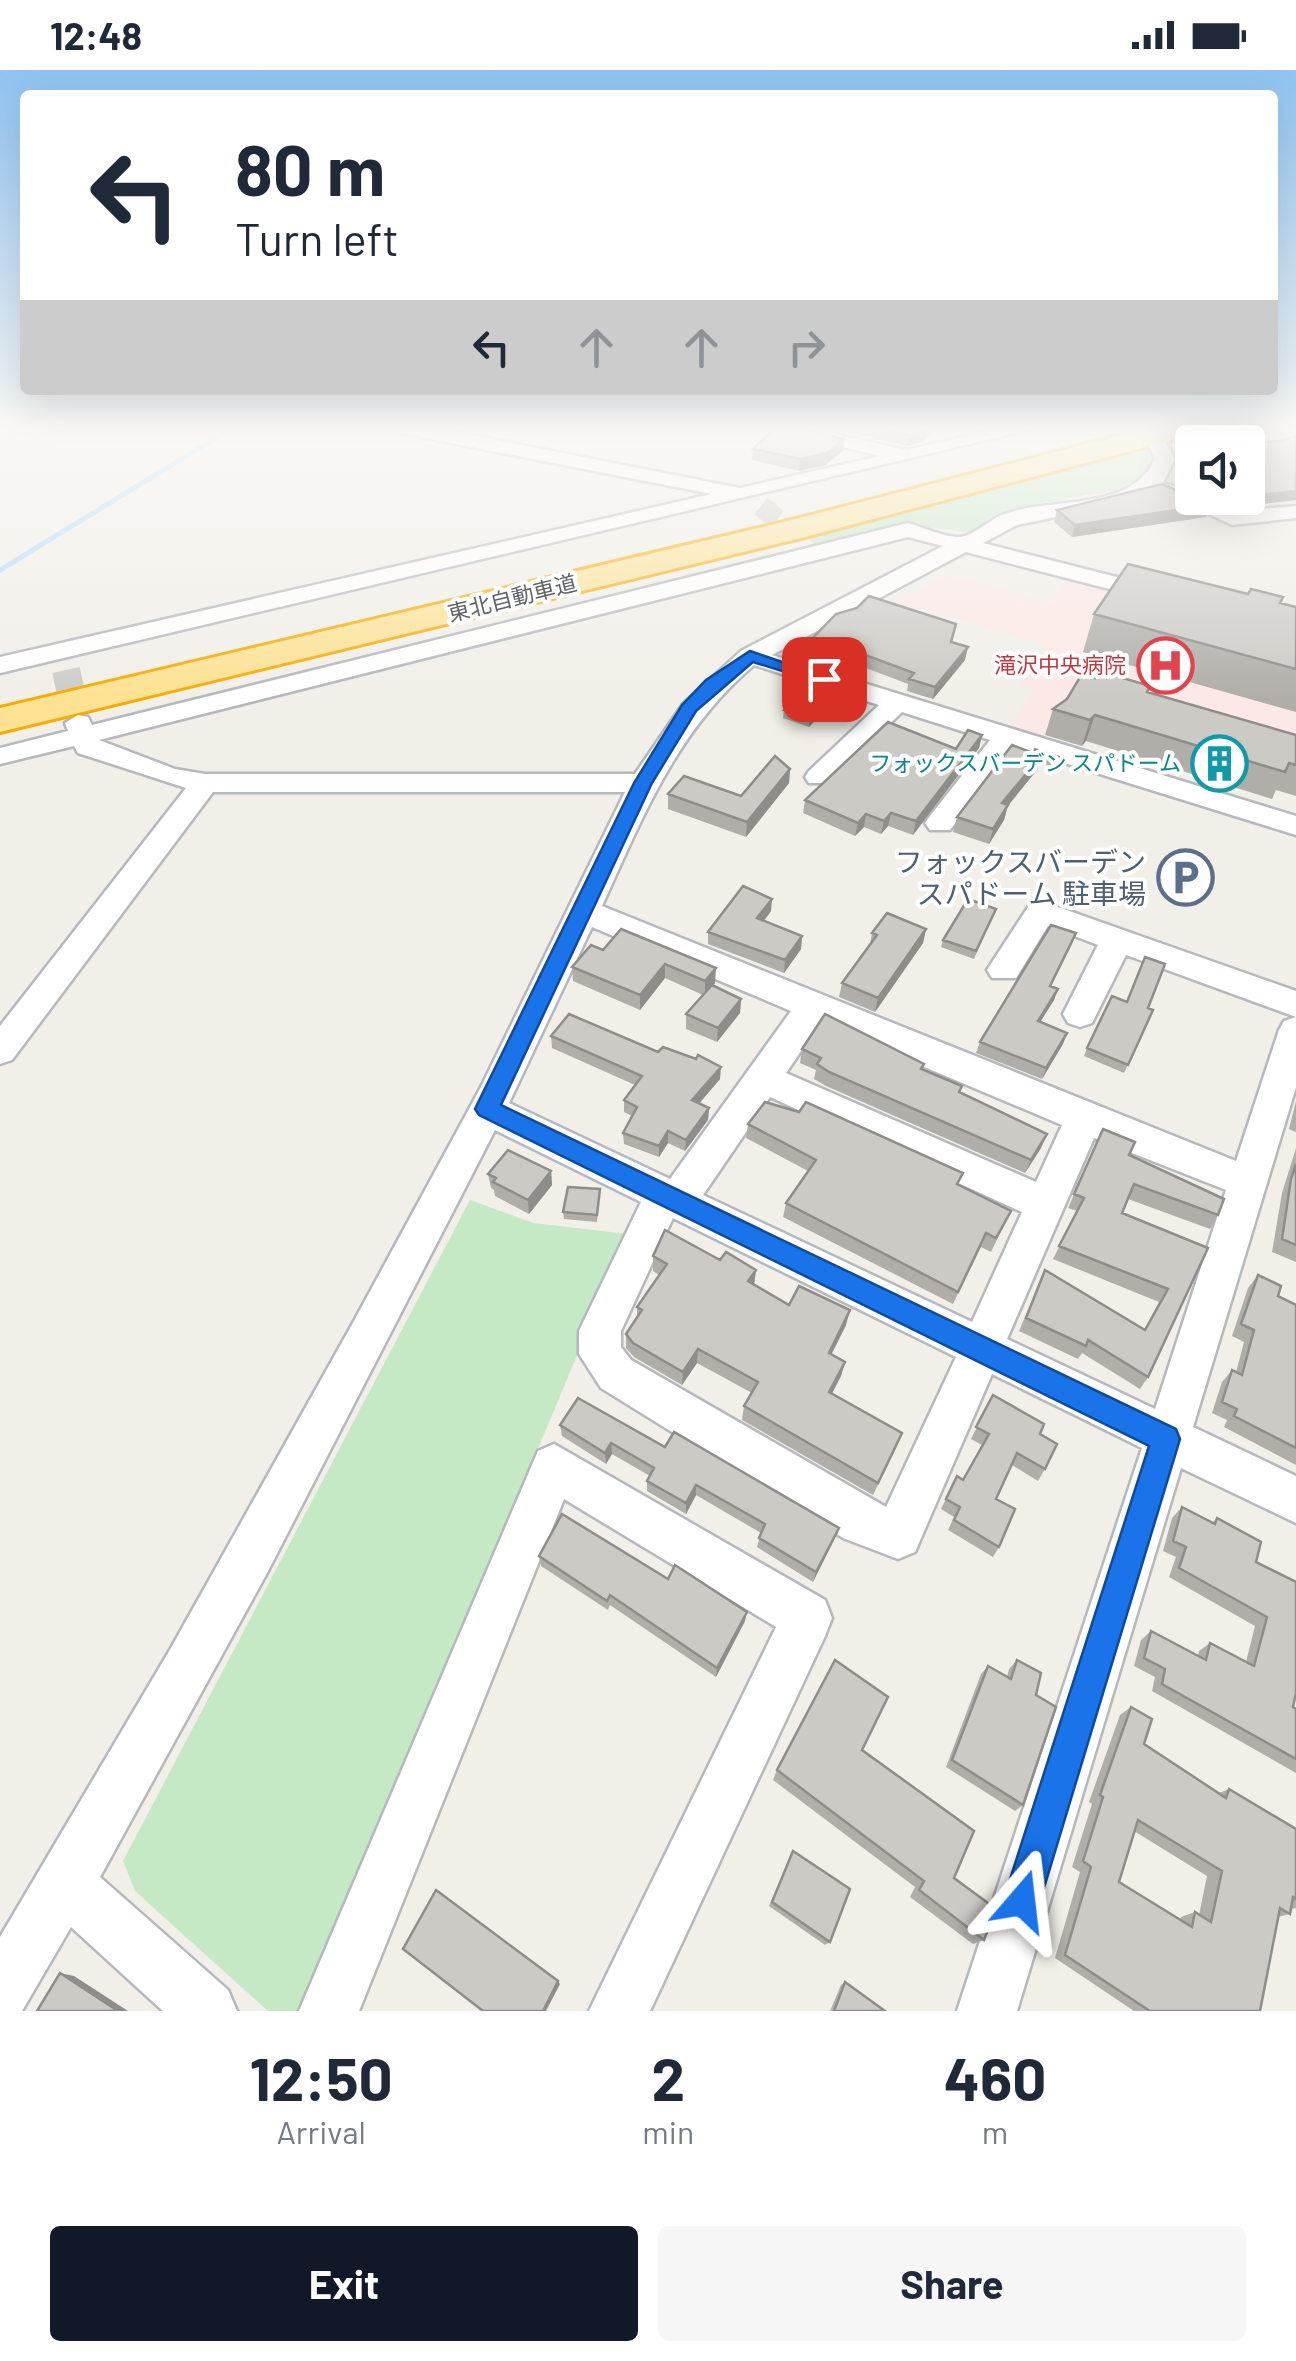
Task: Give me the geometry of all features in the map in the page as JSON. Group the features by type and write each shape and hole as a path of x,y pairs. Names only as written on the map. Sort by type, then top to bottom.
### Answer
{"highway":[{"name":"東北自動車道","path":"0,701 743,525 798,516"},
{"name":"東北自動車道","path":"0,720 849,516"}],"street":[{"path":"0,665 64,661 691,516"},
{"path":"0,1992 150,1739 487,1109 643,783 688,708 750,656 1022,516"},
{"path":"1229,516 1258,516"},
{"path":"0,756 78,724 908,530 1182,601"},
{"path":"796,535 816,552"},
{"path":"750,656 1296,826"},
{"path":"819,776 897,702"},
{"path":"78,724 88,747 169,776 206,783 643,783"},
{"path":"940,823 1007,736"},
{"path":"0,1051 206,783"},
{"path":"584,911 1247,1182"},
{"path":"1004,970 1041,912 1296,1004"},
{"path":"1080,1014 1116,939"},
{"path":"814,1006 670,1198 600,1331 600,1354 616,1374 860,1521 898,1535 1084,1118"},
{"path":"987,2011 1296,1030"},
{"path":"763,1078 1045,1204"},
{"path":"487,1109 1296,1500"},
{"path":"329,2011 554,1467 807,1618 619,2011"},
{"path":"66,1884 207,2011"}],"shaded area":[{"name":"滝沢中央病院","path":"947,575 1051,603 1066,579 1296,639 1296,754 1075,686 1040,738 1009,728 1035,690 1020,685 1048,645 895,601"}],"green space":[{"path":"884,516 1001,516 968,532 904,525 818,547 804,536"},
{"path":"470,1200 533,1223 628,1234 302,2011 268,2011 135,1891 123,1861"}],"building":[{"path":"1064,516 1139,516 1075,525"},
{"path":"1128,564 1248,594 1251,589 1283,597 1280,603 1296,607 1296,669 1094,614"},
{"path":"869,596 956,624 951,642 968,647 935,687 909,679 914,673 860,653 852,660 818,649 820,645 810,641 836,614 857,608"},
{"path":"1099,671 1150,686 1147,692 1296,735 1296,765 1289,763 1285,772 1095,715 1090,720 1053,709 1067,699 1082,674 1095,678"},
{"path":"807,690 830,699 810,719 784,710"},
{"path":"888,722 956,749 968,730 982,735 916,821 891,813 884,821 866,814 858,823 805,800"},
{"path":"1012,745 1041,756 1002,803 1008,805 993,829 957,817"},
{"path":"1034,749 1065,759 1060,764"},
{"path":"775,756 790,769 747,822 668,794 684,776 741,796"},
{"path":"743,886 772,899 757,918 802,936 785,960 708,932"},
{"path":"968,899 996,909 976,951 943,940"},
{"path":"887,913 926,929 878,998 842,983 877,935 872,933"},
{"path":"1051,925 1076,933 1050,986 1058,989 1038,1021 1067,1033 1046,1068 980,1042"},
{"path":"621,929 716,968 705,981 665,964 640,995 572,967 591,945 603,950"},
{"path":"1145,957 1165,964 1148,1008 1153,1010 1128,1065 1087,1048 1112,996 1127,1002"},
{"path":"712,985 741,999 718,1028 686,1014"},
{"path":"569,1014 658,1052 663,1047 696,1059 698,1055 721,1067 692,1100 709,1108 686,1140 668,1131 659,1146 623,1133 637,1107 624,1100 642,1076 551,1036"},
{"path":"825,1014 924,1064 921,1069 962,1086 959,1092 1047,1134 1031,1160 817,1064 821,1058 802,1049"},
{"path":"765,1102 799,1112 806,1102 963,1173 957,1184 1011,1211 996,1238 986,1233 958,1292 786,1203 816,1160 748,1124"},
{"path":"1103,1129 1135,1142 1129,1155 1224,1199 1218,1215 1134,1184 1122,1213 1208,1248 1148,1377 1088,1340 1086,1346 1026,1318 1045,1270 1145,1330 1168,1289 1059,1246 1084,1198 1074,1194"},
{"path":"508,1150 551,1171 528,1200 493,1182 496,1178 488,1174"},
{"path":"1296,1164 1296,1245 1282,1239"},
{"path":"568,1187 600,1189 597,1215 563,1212"},
{"path":"665,1230 720,1260 726,1252 756,1270 748,1281 789,1305 799,1286 850,1310 829,1353 845,1362 829,1392 902,1433 878,1483 744,1406 758,1382 698,1349 683,1372 633,1343 626,1334 642,1310 637,1307 667,1264 653,1256"},
{"path":"1258,1275 1281,1286 1278,1296 1296,1305 1296,1448 1234,1416 1237,1409 1222,1402 1232,1370 1242,1375 1254,1330 1241,1324"},
{"path":"993,1395 1044,1424 1040,1434 1057,1444 1045,1469 1017,1453 996,1499 1015,1509 999,1547 954,1520 960,1507 946,1499 957,1476 963,1480 989,1434 976,1427"},
{"path":"578,1398 665,1447 674,1432 839,1528 816,1572 759,1538 765,1524 696,1485 686,1503 647,1481 654,1468 611,1443 605,1453 560,1425"},
{"path":"1182,1507 1215,1524 1217,1518 1261,1542 1256,1562 1296,1582 1296,1759 1162,1684 1165,1669 1144,1658 1151,1631 1206,1660 1210,1643 1254,1666 1267,1617 1179,1568 1186,1547 1173,1541"},
{"path":"562,1514 668,1579 675,1565 747,1612 717,1668 610,1595 607,1601 539,1556"},
{"path":"835,1660 888,1697 862,1750 974,1831 954,1878 996,1909 984,1940 919,1890 924,1881 777,1770"},
{"path":"1017,1660 1041,1673 1036,1695 1056,1707 1023,1805 952,1760 988,1666 1011,1679"},
{"path":"1131,1707 1152,1719 1144,1744 1226,1798 1229,1789 1296,1829 1296,1899 1293,1897 1290,1914 1280,1908 1260,2011 1150,2011 1065,1955 1091,1867 1083,1861 1103,1797 1100,1795","holes":["1138,1820 1222,1871 1211,1922 1195,1912 1192,1927 1119,1882"]},
{"path":"793,1851 850,1889 830,1942 772,1902"},
{"path":"436,1890 558,1981 543,2011 483,2011 403,1949"},
{"path":"60,1973 118,2011 37,2011"},
{"path":"845,1982 885,2011 834,2011"}],"waterway":[{"path":"0,570 89,516"}],"tunnel":[{"path":"773,516 796,535"},
{"path":"66,670 75,712"}],"place":[{"name":"滝沢中央病院","path":"1165,665"},
{"name":"フォックスバーデン スパドーム","path":"1220,763"},
{"name":"フォックスバーデン スパドーム 駐車場","path":"1185,878"}],"route":[{"path":"824,679 750,656 688,708 643,783 487,1109 1166,1439 1022,1901"}]}
